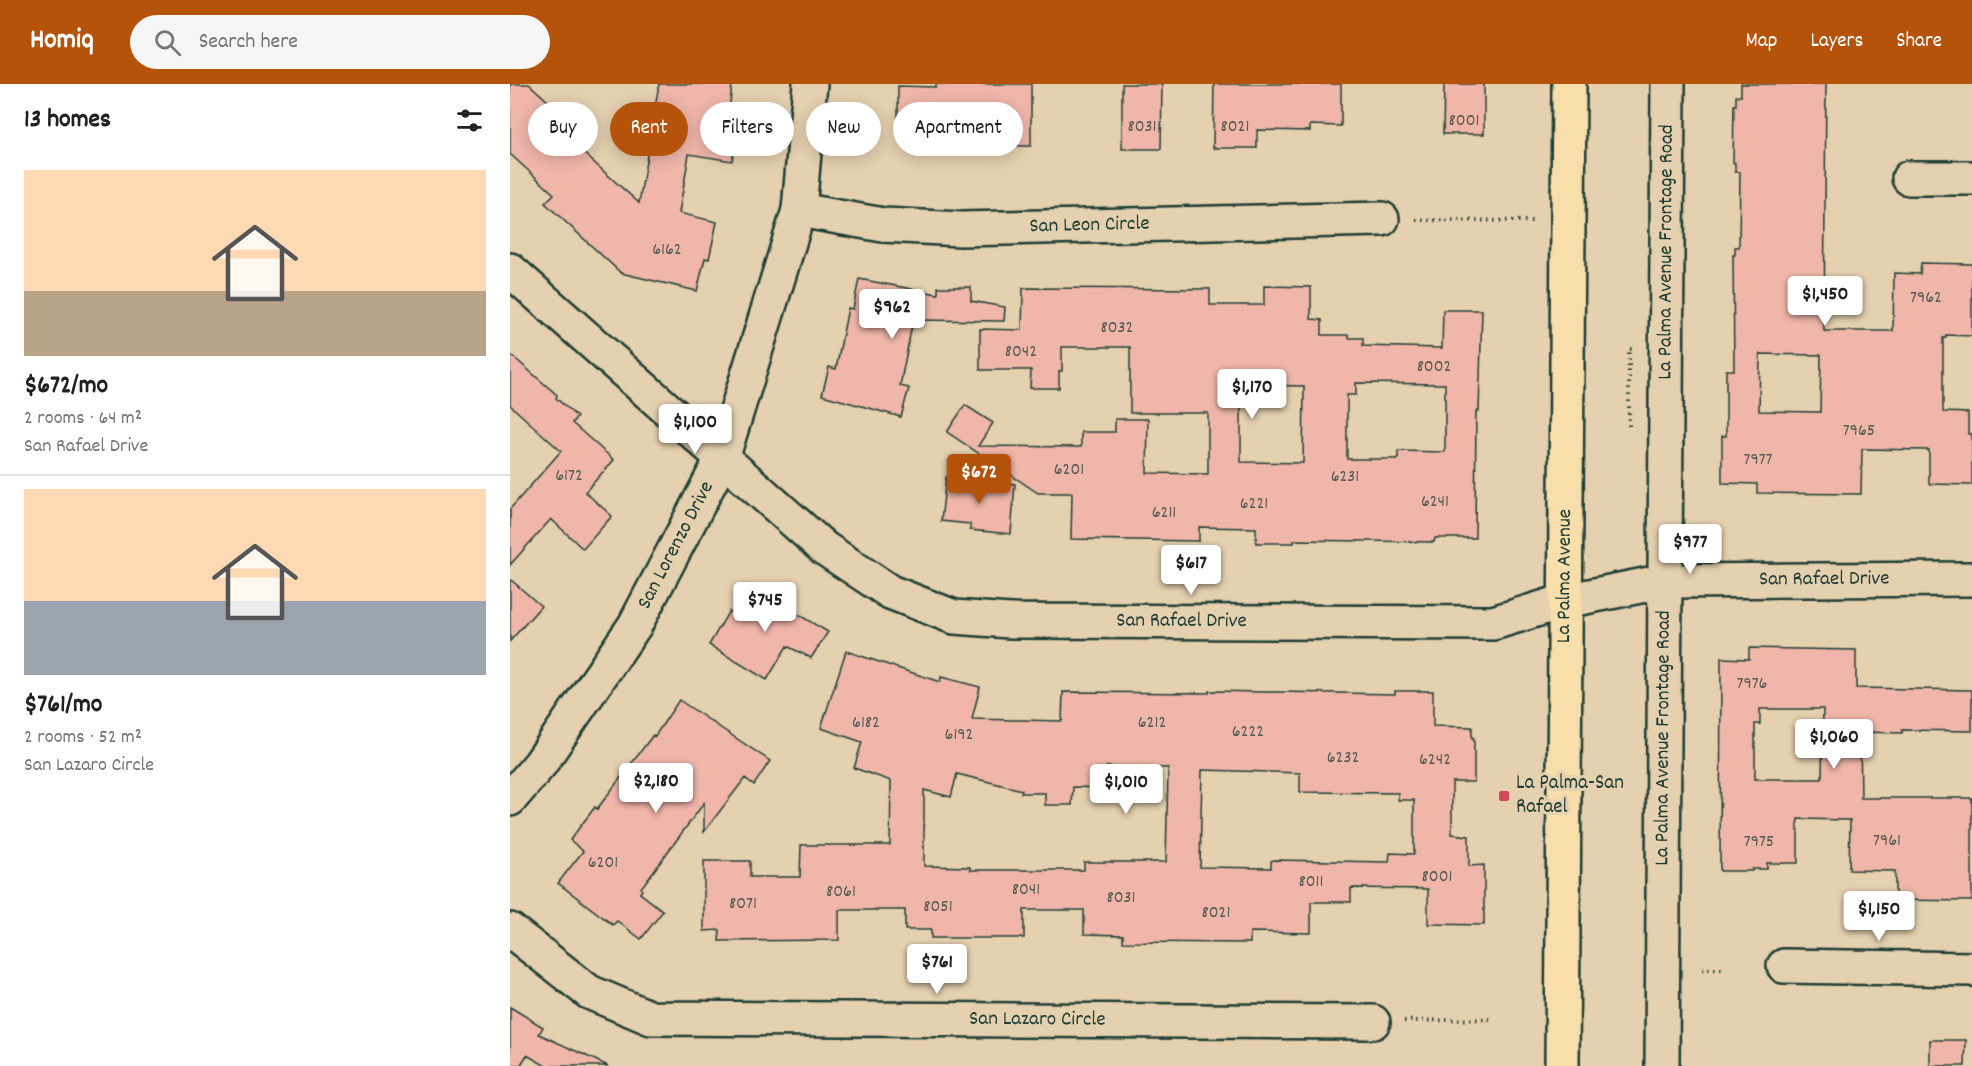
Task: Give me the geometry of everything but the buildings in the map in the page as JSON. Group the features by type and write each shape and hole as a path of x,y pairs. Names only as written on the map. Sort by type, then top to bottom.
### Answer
{"main road":[{"name":"La Palma Avenue","path":"1562,1066 1569,84"}],"street":[{"name":"San Lorenzo Drive","path":"510,799 540,764 635,625 722,459 799,210 810,84"},
{"name":"La Palma Avenue Frontage Road","path":"1662,1066 1668,84"},
{"path":"1909,178 1972,178"},
{"name":"San Leon Circle","path":"799,210 883,225 961,229 1382,219"},
{"name":"San Rafael Drive","path":"510,270 824,548 890,592 954,617 1010,621 1493,623 1565,601 1665,581 1972,579"},
{"name":"San Lazaro Circle","path":"510,930 589,992 651,1018 1373,1022"},
{"path":"1784,966 1972,969"}],"path":[{"path":"1382,219 1568,221"},
{"path":"1702,969 1724,969"},
{"path":"1373,1022 1492,1019"}],"place":[{"name":"La Palma-San Rafael","path":"1504,796"}]}
